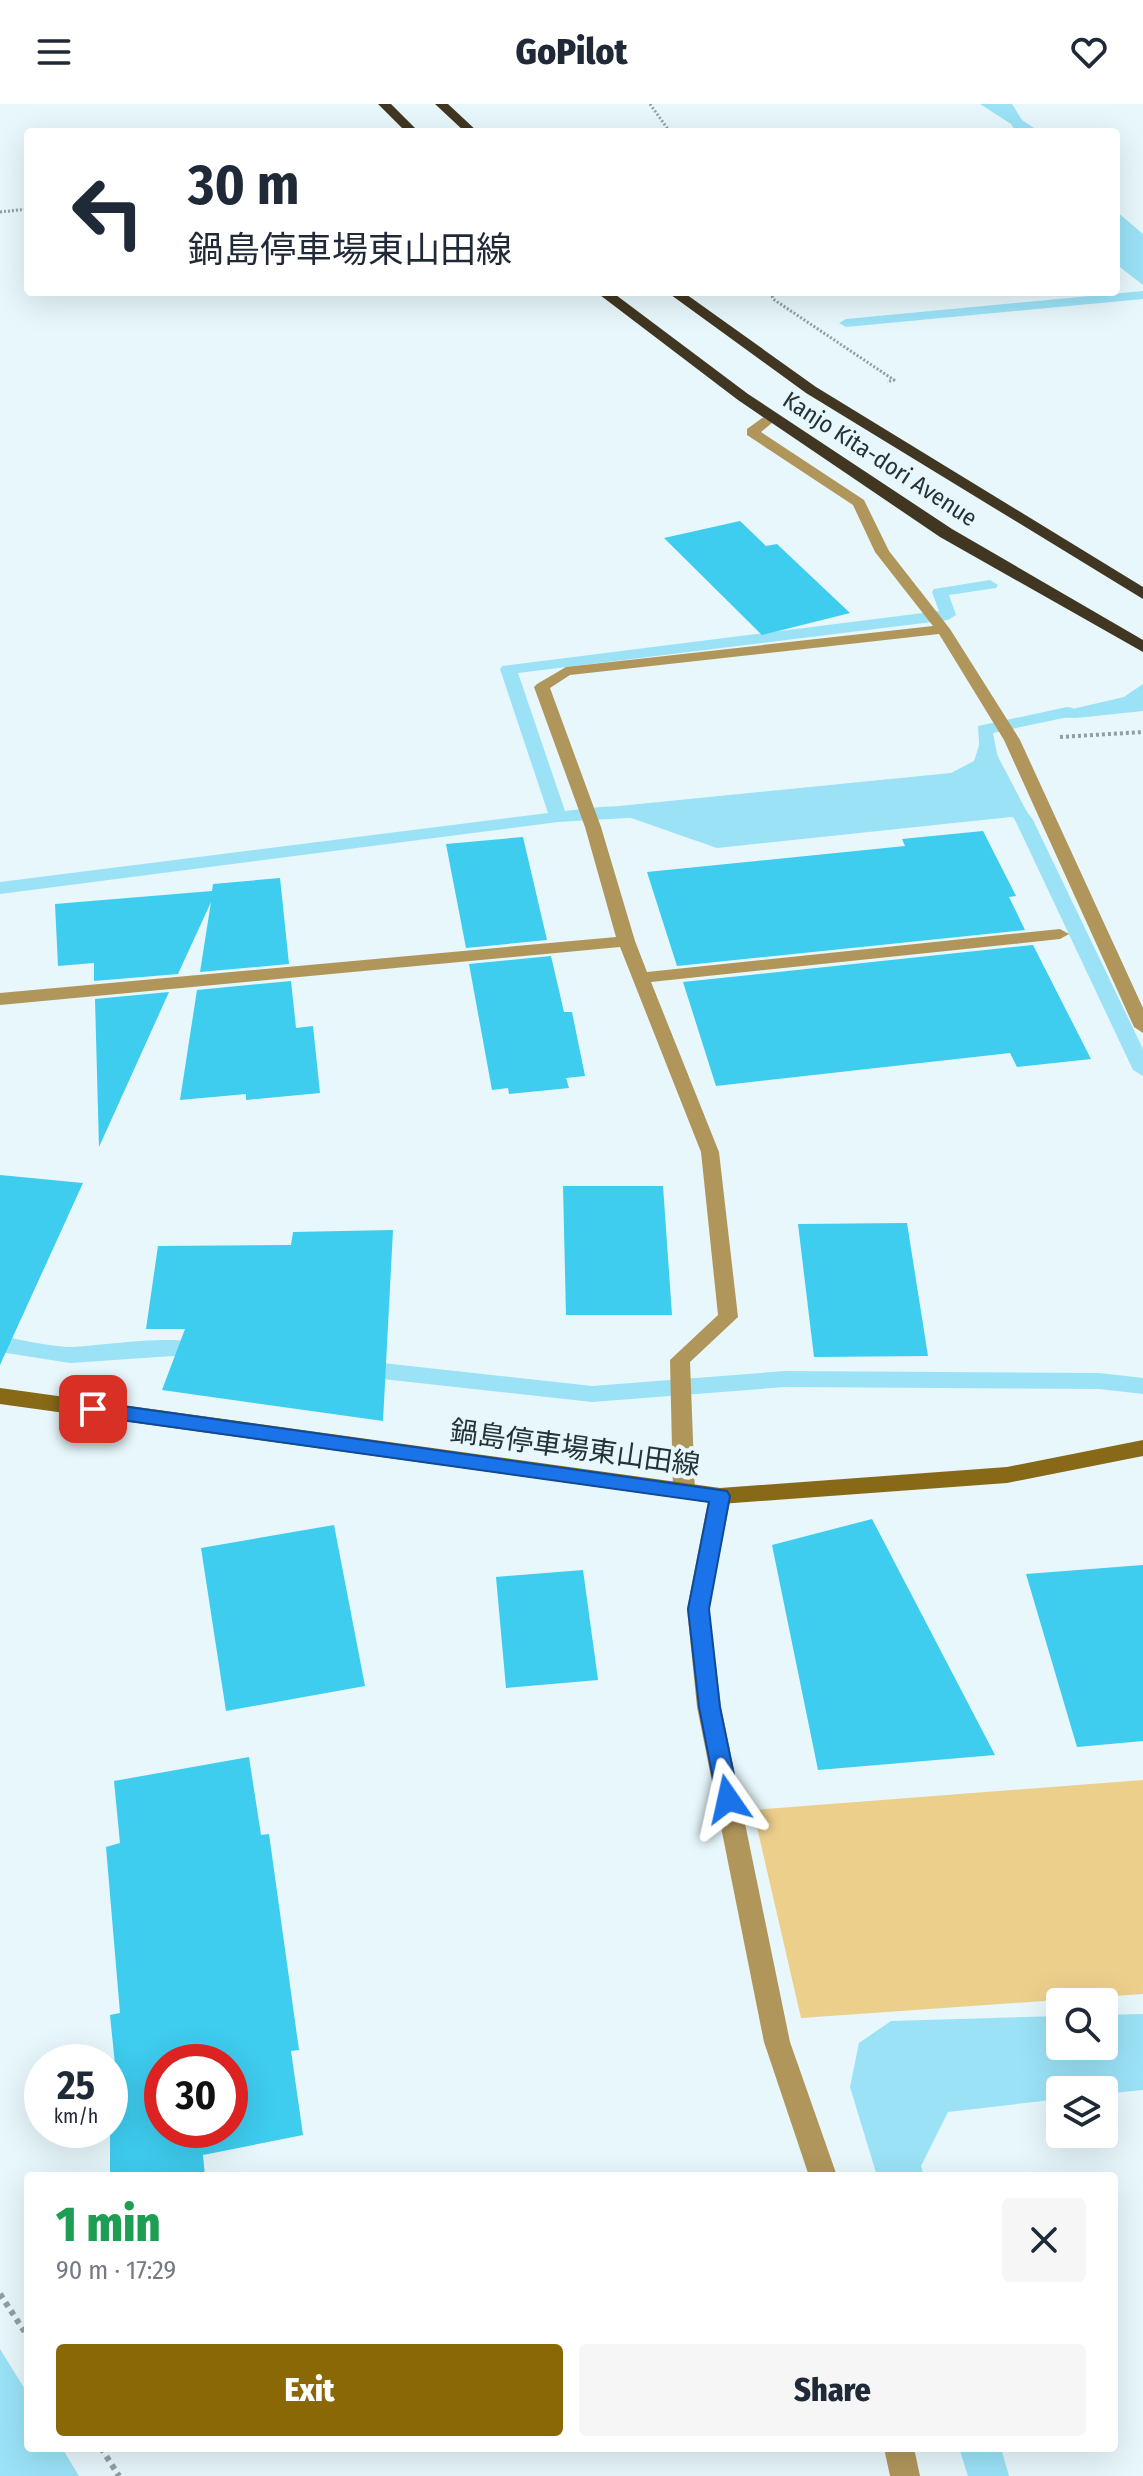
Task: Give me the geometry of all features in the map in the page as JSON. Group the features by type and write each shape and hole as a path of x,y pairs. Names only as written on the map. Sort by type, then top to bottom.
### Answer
{"highway":[{"path":"384,104 409,128"},
{"path":"441,104 468,128"},
{"name":"Kanjo Kita-dori Avenue","path":"608,296 773,417 946,533 1143,647"},
{"name":"Kanjo Kita-dori Avenue","path":"680,296 811,390 1143,594"}],"main road":[{"name":"鍋島停車場東山田線","path":"0,1396 720,1496 1007,1475 1143,1448"}],"street":[{"path":"773,417 752,432 859,503 882,552 943,629 998,715 1143,1027"},
{"path":"684,1492 680,1360 728,1317 710,1152 626,941 593,827 542,687 566,671 943,629"},
{"path":"641,978 1060,934"},
{"path":"0,999 626,941"},
{"path":"720,1496 698,1609 709,1707 777,2042 822,2172"},
{"path":"900,2452 905,2476"}],"path":[{"path":"650,104 667,128"},
{"path":"0,212 24,209"},
{"path":"1012,740 1143,732"},
{"path":"0,2294 24,2331"},
{"path":"104,2452 119,2476"}],"shaded area":[{"path":"1143,1780 1143,1994 1118,1996 1118,1988 1046,1988 1046,2001 801,2018 753,1810"}],"water":[{"path":"980,104 1012,104 1022,120 1034,128 1014,128"},
{"path":"1120,214 1143,234 1143,285 1120,267"},
{"path":"1143,684 1143,711 1076,718 1038,717 1124,697"},
{"path":"984,730 1027,812 1024,820 1011,817 717,848 611,811 619,806 951,773 974,761"},
{"path":"1143,2014 1143,2090 1118,2093 1118,2076 1046,2076 1046,2101 948,2112 921,2166 923,2172 876,2172 850,2087 859,2043 891,2021 1046,2016 1046,2060 1118,2060 1118,2015"},
{"path":"0,2349 24,2388 24,2452 64,2452 79,2476 0,2476"},
{"path":"960,2452 1002,2452 1009,2476 968,2476"}],"building":[{"path":"740,521 766,546 777,544 850,613 762,635 664,538"},
{"path":"983,831 1016,896 1009,897 1025,930 677,966 647,872 905,846 902,839"},
{"path":"523,837 547,940 466,948 446,844"},
{"path":"280,878 289,964 200,972 211,902 178,974 94,981 94,963 58,966 55,904 212,891 213,884"},
{"path":"1033,945 1091,1059 1017,1067 1010,1053 716,1086 683,982"},
{"path":"551,956 564,1012 572,1012 585,1076 566,1078 569,1088 509,1094 508,1088 492,1090 469,964"},
{"path":"291,981 296,1028 313,1026 320,1093 246,1100 246,1094 180,1100 197,990"},
{"path":"169,992 99,1147 95,999"},
{"path":"0,1175 83,1183 0,1365"},
{"path":"563,1186 663,1186 672,1315 566,1315"},
{"path":"907,1223 928,1356 814,1357 798,1224"},
{"path":"393,1230 383,1421 162,1390 185,1329 146,1329 158,1246 291,1245 293,1232"},
{"path":"872,1519 995,1755 818,1770 772,1545"},
{"path":"334,1525 365,1686 226,1711 201,1548"},
{"path":"1143,1565 1143,1741 1077,1747 1026,1574"},
{"path":"583,1570 598,1680 506,1688 496,1577"},
{"path":"249,1757 261,1835 269,1834 299,2050 291,2051 303,2135 248,2146 248,2044 144,2044 144,2148 238,2148 203,2155 205,2172 110,2172 110,2148 128,2148 128,2044 113,2044 110,2015 120,2013 106,1847 120,1843 114,1781"}],"waterway":[{"path":"846,323 1143,295"},
{"path":"558,817 508,669 948,615 940,592 990,585"},
{"path":"989,759 984,730 1067,712"},
{"path":"1007,796 1024,820 1143,1070"},
{"path":"558,817 611,811 638,813"},
{"path":"0,888 558,817"},
{"path":"0,1344 70,1355 173,1348 206,1352"},
{"path":"355,1368 592,1394 785,1379 1099,1381 1143,1386"}],"route":[{"path":"93,1409 720,1496 698,1609 709,1707 728,1799"}]}
